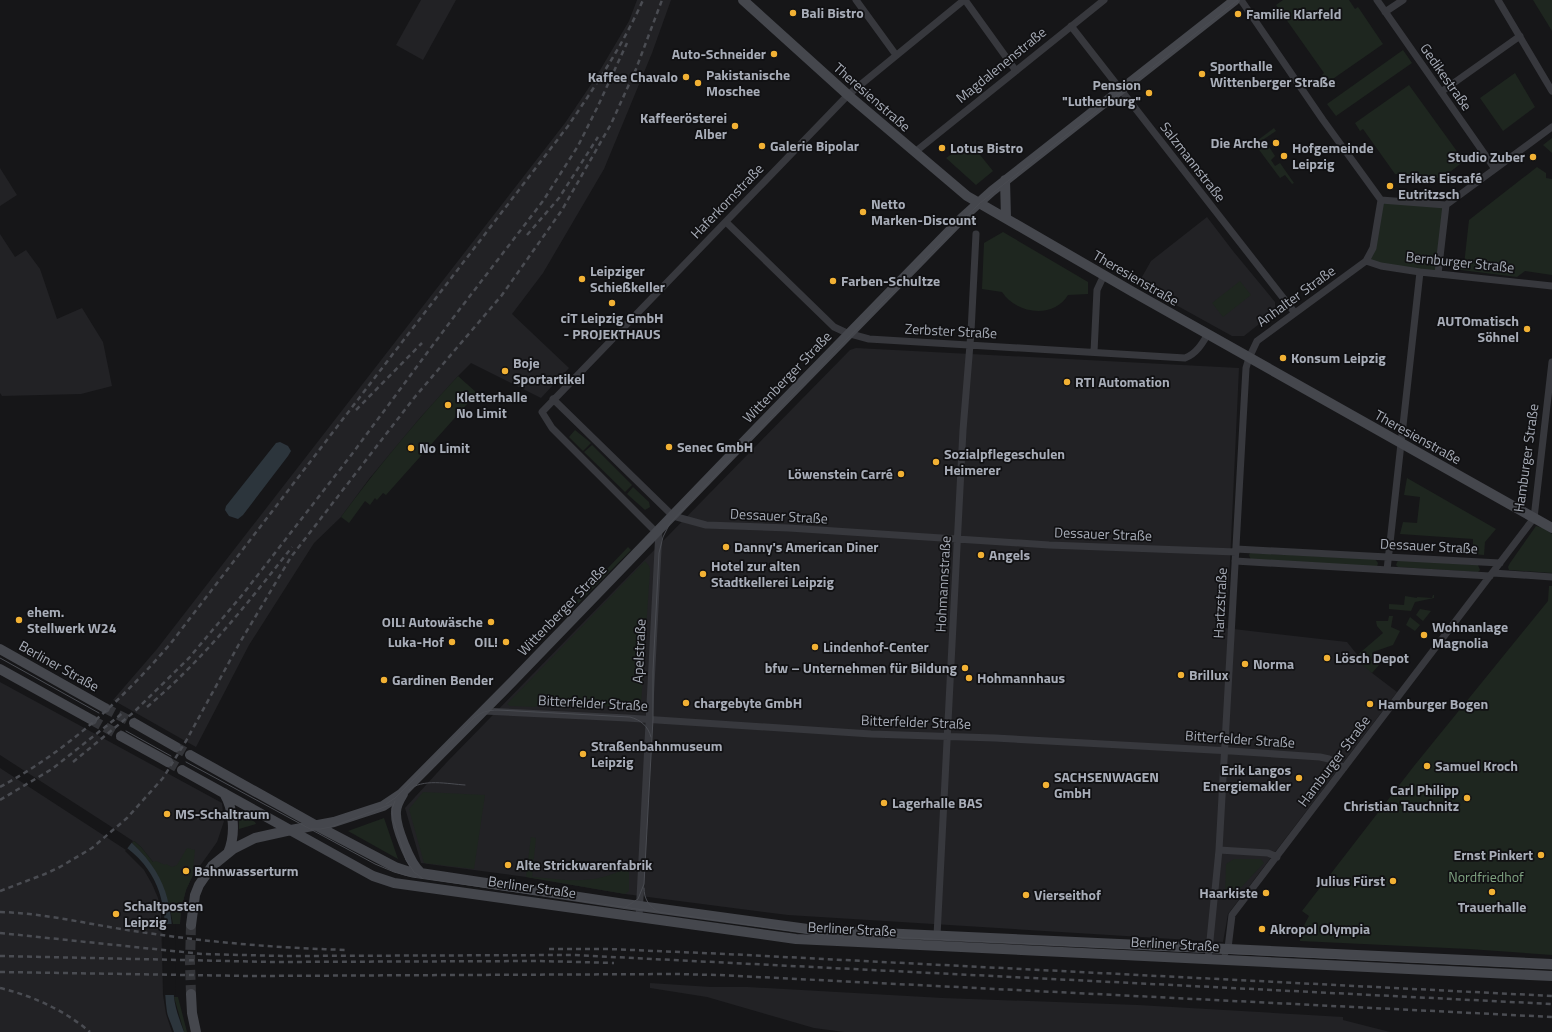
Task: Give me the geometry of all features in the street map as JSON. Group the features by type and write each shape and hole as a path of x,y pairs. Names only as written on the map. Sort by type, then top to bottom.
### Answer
{"main road":[{"name":"Theresienstraße","path":"743,0 848,95 967,196 1104,276 1552,528"},
{"name":"Wittenberger Straße","path":"317,826 329,824 386,804 404,792 978,202 1235,0"},
{"path":"1005,180 1006,218"},
{"name":"Berliner Straße","path":"0,649 105,708"},
{"path":"0,669 92,720"},
{"path":"134,724 176,747"},
{"path":"121,736 168,762"},
{"name":"Berliner Straße","path":"190,755 317,826 390,864 421,873 639,906 815,930 1552,964"},
{"name":"Berliner Straße","path":"182,770 373,876 388,882 796,939 1552,976"},
{"path":"404,792 397,806 397,820 410,858 421,873"},
{"path":"224,794 229,805 232,825 231,841 228,853"},
{"path":"191,925 195,895 199,885 212,866 236,846 251,840 291,830 317,826"},
{"path":"191,994 192,1012 196,1032"}],"street":[{"path":"856,0 896,55"},
{"name":"Haferkornstraße","path":"553,399 848,95 964,0"},
{"path":"964,0 1016,71"},
{"name":"Magdalenenstraße","path":"915,152 1104,0"},
{"path":"1240,0 1323,120 1381,200 1373,248 1366,261"},
{"name":"Gedikestraße","path":"1377,0 1495,168"},
{"path":"1385,12 1403,0"},
{"path":"1498,0 1552,91"},
{"name":"Salzmannstraße","path":"1071,26 1295,313"},
{"path":"1441,92 1520,36"},
{"path":"1381,200 1446,205 1552,127"},
{"path":"1438,274 1446,205"},
{"name":"Zerbster Straße","path":"726,222 834,327 849,334 869,339 1178,358 1190,356 1197,350 1208,334"},
{"name":"Hohmannstraße","path":"937,936 963,430 976,234"},
{"name":"Anhalter Straße","path":"1249,358 1257,341 1366,261"},
{"name":"Bernburger Straße","path":"1366,261 1381,266 1420,272 1552,286"},
{"path":"1387,570 1420,272"},
{"path":"1094,352 1098,290 1104,276"},
{"name":"Hartzstraße","path":"1208,960 1219,850 1246,368 1249,358"},
{"name":"Hamburger Straße","path":"1222,960 1228,948 1232,915 1534,518 1552,362"},
{"path":"553,399 542,412 552,428 658,531"},
{"name":"Dessauer Straße","path":"553,399 673,516 712,526 789,528 958,539 1500,563"},
{"name":"Apelstraße","path":"638,917 658,531"},
{"name":"Dessauer Straße","path":"1235,561 1387,570 1552,577"},
{"name":"Bitterfelder Straße","path":"484,711 649,719 819,731 1224,750 1320,757 1333,760 1344,768"},
{"path":"1219,850 1268,853 1277,857"}],"shaded area":[{"path":"421,0 456,0 423,60 396,45"},
{"path":"637,0 671,0 652,53 604,169 543,273 512,314 569,368 541,398 471,363 458,376 420,418 369,479 341,517 314,543 249,645 196,747 113,700 157,649 565,123 596,77 629,21"},
{"path":"0,168 17,195 0,206"},
{"path":"1207,217 1275,302 1275,310 1244,336 1232,336 1138,284 1151,261"},
{"path":"0,234 15,257 26,250 40,269 57,319 82,308 103,342 112,386 81,394 2,396 0,393"},
{"path":"856,348 1239,368 1230,562 1225,628 1347,642 1372,673 1397,692 1228,914 1223,942 788,915 625,894 526,877 421,863 405,808 447,762 850,350"},
{"path":"280,442 288,446 291,451 288,456 243,515 238,519 229,516 225,510 226,506 276,443"},
{"path":"0,682 222,803 224,821 217,842 192,877 186,890 181,909 180,924 153,862 134,841 125,851 144,870 158,898 161,913 163,995 166,1014 172,1032 0,1032"},
{"path":"0,757 132,843 155,871 163,884 171,914 174,997 184,1032 174,1032 168,1014 165,990 165,924 162,904 156,884 145,865 127,848"},
{"path":"650,983 943,998 1138,1005 1343,1017 1343,1020 1390,1032 844,1032 814,1028 707,997 650,988"}],"green space":[{"path":"1283,0 1349,0 1355,9 1358,7 1383,44 1327,83 1322,75 1324,73 1276,5"},
{"path":"1533,0 1552,0 1552,31"},
{"path":"1403,50 1412,63 1336,116 1327,104"},
{"path":"1515,73 1535,107 1503,131 1480,98"},
{"path":"1409,85 1464,161 1445,176 1443,174 1438,178 1395,174 1363,129 1360,131 1355,123"},
{"path":"1274,128 1276,131 1264,139 1275,156 1271,160 1275,166 1280,163 1294,183 1292,184 1285,175 1280,178 1254,143"},
{"path":"1552,138 1552,153 1543,145"},
{"path":"972,145 993,171 976,185 946,158 959,149 963,152"},
{"path":"1537,167 1546,173 1546,178 1552,179 1552,275 1525,271 1517,277 1453,269 1448,263 1464,265 1469,220"},
{"path":"1381,200 1446,205 1438,274 1366,261 1373,248"},
{"path":"1003,232 1088,282 1088,294 1068,295 1062,303 1054,308 1035,311 1016,305 1002,292 982,289 984,243"},
{"path":"1240,281 1251,295 1223,317 1212,303"},
{"name":"No Limit","path":"458,376 477,393 386,495 383,493 377,500 375,498 370,505 365,501 349,523 341,517 397,445"},
{"path":"575,430 591,443 583,451 569,437"},
{"path":"592,445 632,485 625,492 584,452"},
{"path":"1407,478 1496,529 1485,542 1484,555 1473,554 1473,539 1400,534 1403,522 1417,523 1420,497 1404,495"},
{"path":"633,487 649,502 650,507 645,510 627,494"},
{"path":"1536,526 1543,528 1552,534 1552,573 1509,570 1508,567 1510,563"},
{"path":"628,547 631,550 565,617 563,615"},
{"path":"1250,553 1375,559 1378,563 1377,567 1251,560 1249,555"},
{"path":"1398,560 1478,565 1480,570 1478,572 1398,567 1396,565"},
{"path":"645,561 650,570 641,704 637,708 542,703 535,707 510,706 507,704"},
{"name":"Nordfriedhof","path":"1549,586 1552,586 1552,955 1469,949 1300,941 1301,931 1309,916 1302,911 1414,766 1548,601"},
{"path":"1433,595 1434,598 1415,602 1411,611 1389,609 1389,604 1404,605 1405,596 1432,598"},
{"path":"1420,609 1431,611 1423,621 1416,615"},
{"path":"1389,616 1393,616 1391,627 1400,631 1393,645 1373,652 1371,660 1379,665 1372,673 1354,658 1383,633 1377,626 1376,621 1388,621"},
{"path":"1410,617 1420,625 1415,631 1406,625"},
{"path":"423,792 485,795 474,869 424,863 409,809"},
{"path":"239,813 255,822 256,824 239,829"},
{"path":"384,818 398,859 348,831"},
{"path":"531,837 536,838 532,877 570,880 593,879 605,877 629,866 629,891 625,894 526,877"},
{"path":"134,841 141,847 153,862 156,861 172,867 177,865 187,848 195,850 192,877 186,890 181,909 180,924 173,924 168,901 160,880 148,860 132,843","holes":["185,865 188,866 191,871 189,876 186,877 181,874 180,869"]},
{"path":"1234,859 1261,859 1264,863 1233,896 1225,895 1226,864"},
{"path":"174,997 178,997 187,1032 184,1032"}],"pier":[{"path":"0,755 133,841 126,850 0,768"},
{"path":"164,924 175,924 176,995 163,995"}],"tunnel":[{"path":"105,708 134,723"},
{"path":"92,720 121,736"},
{"path":"176,747 190,755"},
{"path":"168,762 182,770"},
{"path":"191,925 191,994"}],"tram line":[{"path":"624,908 638,899 644,884 653,719 653,671 659,553 663,537 670,523 791,396 980,203 1238,0"},
{"path":"0,658 99,713"},
{"path":"386,804 395,798 474,718 479,714 488,711 498,710 630,717 644,724 651,737"},
{"path":"126,731 171,756"},
{"path":"186,762 375,864 394,872 412,877 806,933 1552,969"},
{"path":"409,790 414,786 428,783 465,785"},
{"path":"395,801 392,809 393,819 406,860 414,872 422,878"},
{"path":"311,829 331,827 392,804"},
{"path":"644,888 645,896 648,902 652,908 659,912"}],"railway":[{"path":"0,787 25,773 71,741 113,704 171,643 568,126 618,49 643,0"},
{"path":"0,891 60,867 92,848 127,818 163,778 186,741 239,644 291,557 414,398 502,295 562,210 611,124 636,69 662,0"},
{"path":"73,762 134,712 189,658 243,594 352,454 453,318 543,201 578,146 627,43"},
{"path":"527,235 559,198 598,137"},
{"path":"356,410 422,343"},
{"path":"147,707 206,651 292,547"},
{"path":"0,800 52,769 124,712"},
{"path":"0,912 36,915 198,940 298,948 348,950"},
{"path":"0,933 202,954 283,956 573,955 1552,1004"},
{"path":"549,949 609,949 726,954 1552,996"},
{"path":"0,956 272,962 540,961 614,963"},
{"path":"0,972 250,976 718,975 1552,1017"},
{"path":"0,988 24,995 48,1005 70,1017 90,1032"}],"place":[{"name":"Bali Bistro","path":"793,13"},
{"name":"Familie Klarfeld","path":"1238,14"},
{"name":"Auto-Schneider","path":"774,54"},
{"name":"Sporthalle Wittenberger Straße","path":"1202,74"},
{"name":"Kaffee Chavalo","path":"686,77"},
{"name":"Pakistanische Moschee","path":"698,83"},
{"name":"Pension \"Lutherburg\"","path":"1149,93"},
{"name":"Kaffeerösterei Alber","path":"735,126"},
{"name":"Die Arche","path":"1276,143"},
{"name":"Galerie Bipolar","path":"762,146"},
{"name":"Lotus Bistro","path":"942,148"},
{"name":"Hofgemeinde Leipzig","path":"1284,156"},
{"name":"Studio Zuber","path":"1533,157"},
{"name":"Erikas Eiscafé Eutritzsch","path":"1390,186"},
{"name":"Netto Marken-Discount","path":"863,212"},
{"name":"Leipziger Schießkeller","path":"582,279"},
{"name":"Farben-Schultze","path":"833,281"},
{"name":"ciT Leipzig GmbH - PROJEKTHAUS","path":"612,303"},
{"name":"AUTOmatisch Söhnel","path":"1527,329"},
{"name":"Konsum Leipzig","path":"1283,358"},
{"name":"Boje Sportartikel","path":"505,371"},
{"name":"RTI Automation","path":"1067,382"},
{"name":"Kletterhalle No Limit","path":"448,405"},
{"name":"Senec GmbH","path":"669,447"},
{"name":"No Limit","path":"411,448"},
{"name":"Sozialpflegeschulen Heimerer","path":"936,462"},
{"name":"Löwenstein Carré","path":"901,474"},
{"name":"Danny's American Diner","path":"726,547"},
{"name":"Angels","path":"981,555"},
{"name":"Hotel zur alten Stadtkellerei Leipzig","path":"703,574"},
{"name":"ehem. Stellwerk W24","path":"19,620"},
{"name":"OIL! Autowäsche","path":"491,622"},
{"name":"Wohnanlage Magnolia","path":"1424,635"},
{"name":"Luka-Hof","path":"452,642"},
{"name":"OIL!","path":"506,642"},
{"name":"Lindenhof-Center","path":"815,647"},
{"name":"Lösch Depot","path":"1327,658"},
{"name":"Norma","path":"1245,664"},
{"name":"bfw – Unternehmen für Bildung","path":"965,668"},
{"name":"Brillux","path":"1181,675"},
{"name":"Hohmannhaus","path":"969,678"},
{"name":"Gardinen Bender","path":"384,680"},
{"name":"chargebyte GmbH","path":"686,703"},
{"name":"Hamburger Bogen","path":"1370,704"},
{"name":"Straßenbahnmuseum Leipzig","path":"583,754"},
{"name":"Samuel Kroch","path":"1427,766"},
{"name":"Erik Langos Energiemakler","path":"1299,778"},
{"name":"SACHSENWAGEN GmbH","path":"1046,785"},
{"name":"Carl Philipp Christian Tauchnitz","path":"1467,798"},
{"name":"Lagerhalle BAS","path":"884,803"},
{"name":"MS-Schaltraum","path":"167,814"},
{"name":"Ernst Pinkert","path":"1541,855"},
{"name":"Alte Strickwarenfabrik","path":"508,865"},
{"name":"Bahnwasserturm","path":"186,871"},
{"name":"Julius Fürst","path":"1393,881"},
{"name":"Trauerhalle","path":"1492,892"},
{"name":"Haarkiste","path":"1266,893"},
{"name":"Vierseithof","path":"1026,895"},
{"name":"Schaltposten Leipzig","path":"116,914"},
{"name":"Akropol Olympia","path":"1262,929"}]}
